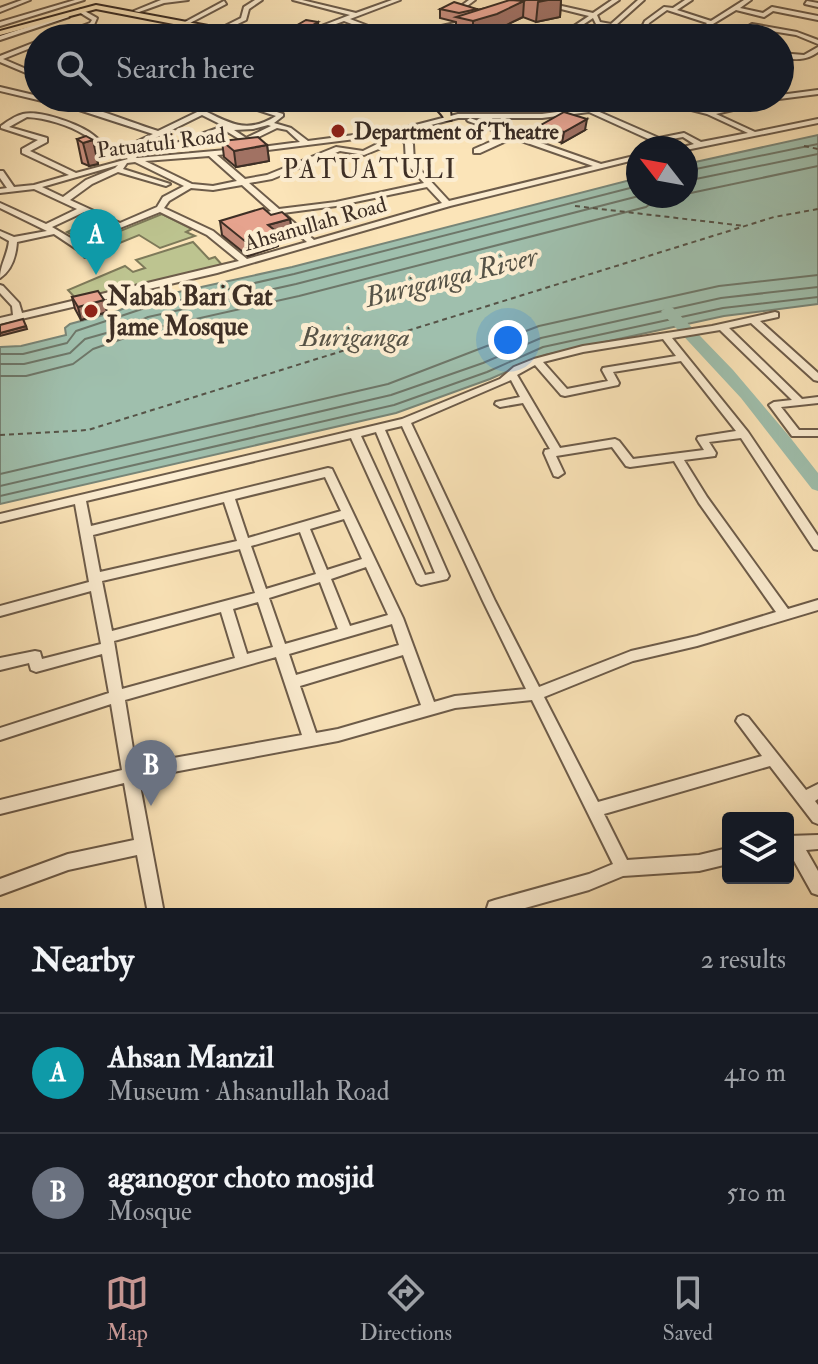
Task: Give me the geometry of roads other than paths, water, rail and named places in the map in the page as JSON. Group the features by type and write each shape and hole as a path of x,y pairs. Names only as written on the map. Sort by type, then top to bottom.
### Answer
{"main road":[{"path":"78,0 195,24"},
{"path":"28,24 67,16 101,3"},
{"path":"3,29 101,3 190,24"},
{"path":"3,29 24,25"},
{"path":"447,112 448,118"},
{"path":"452,112 458,116"}],"street":[{"path":"0,10 27,0"},
{"path":"3,29 78,0"},
{"path":"137,11 164,0 185,0"},
{"path":"234,24 244,19 246,8 259,0"},
{"path":"296,0 356,15"},
{"path":"331,24 397,0"},
{"path":"452,24 478,17 459,10 472,0"},
{"path":"580,24 616,0"},
{"path":"614,24 641,0"},
{"path":"675,9 689,0"},
{"path":"646,24 666,8 712,23 746,0"},
{"path":"807,1 818,5"},
{"path":"531,2 594,15"},
{"path":"188,22 224,3"},
{"path":"735,8 764,15 772,9 818,18"},
{"path":"629,10 659,15"},
{"path":"81,11 95,19 91,24"},
{"path":"42,12 51,17"},
{"path":"594,15 601,24"},
{"path":"344,19 355,24"},
{"path":"794,33 818,42"},
{"path":"0,60 24,48"},
{"path":"794,58 812,56 818,49"},
{"path":"0,50 11,53"},
{"path":"0,60 24,70"},
{"path":"0,89 24,95"},
{"path":"794,96 818,92"},
{"path":"46,119 60,112"},
{"path":"91,112 159,134"},
{"path":"63,201 89,182 118,170 126,157 159,134 203,113 232,128 247,141 273,124 281,114 275,112"},
{"name":"Patuatuli Road","path":"0,191 35,187 126,157 210,153 400,131 458,116 542,116 574,112"},
{"path":"595,112 658,140 684,135 699,144 818,121"},
{"path":"705,112 754,133"},
{"path":"73,174 25,151 44,140 3,127 28,115 75,127 93,137 104,151 126,157 190,186 213,188 285,171 339,149 364,153 383,144 383,133"},
{"path":"458,116 600,166"},
{"path":"126,157 153,148 166,149 232,128 273,124 289,129 305,142"},
{"path":"400,131 409,144 410,163 426,185 447,204"},
{"path":"477,151 515,134"},
{"path":"210,153 312,242"},
{"name":"Ahsanullah Road","path":"0,321 246,262 447,204 626,160"},
{"path":"118,170 166,184"},
{"path":"0,173 12,189"},
{"path":"166,199 158,195 166,184 176,180"},
{"path":"251,220 279,211 359,200 426,185"},
{"path":"35,187 120,226 160,209 166,199 190,186"},
{"path":"0,205 93,252 88,255"},
{"path":"160,209 210,233 246,262"},
{"path":"0,233 13,240 41,237 82,210"},
{"path":"210,233 224,229"},
{"path":"0,275 9,264 13,240"},
{"path":"0,288 16,305 18,315"},
{"path":"0,518 405,422 504,381 537,361 583,349 666,337 775,315"},
{"path":"752,319 818,378"},
{"path":"721,326 800,402"},
{"path":"666,337 744,434 818,546"},
{"path":"537,361 565,393 614,383 607,370 684,358"},
{"path":"512,374 557,452"},
{"path":"500,404 526,399"},
{"path":"818,400 774,405 796,434 818,433"},
{"path":"405,422 489,601 623,868"},
{"path":"354,433 421,580 443,576 379,428"},
{"path":"558,473 549,453 615,443 630,463 711,453 702,439 744,434"},
{"path":"677,457 703,500 784,613"},
{"path":"86,532 328,472 396,618 430,710"},
{"path":"228,496 311,739"},
{"path":"80,498 155,908"},
{"path":"0,611 95,581 304,528 346,514"},
{"path":"304,528 346,632"},
{"path":"0,664 35,656 36,666 368,562"},
{"path":"225,605 243,662"},
{"path":"0,807 130,775 311,739 455,702 537,694 631,656 697,641 818,605"},
{"path":"0,734 118,696 396,618"},
{"path":"293,682 407,648"},
{"path":"743,721 773,759 811,795 818,817"},
{"path":"594,810 773,759"},
{"path":"794,843 818,842"},
{"path":"0,887 68,862 142,846"},
{"path":"794,848 818,887"},
{"path":"495,908 589,882 623,868 699,863 722,857"}],"water":[{"name":"Buriganga","path":"818,135 818,304 724,316 545,355 490,379 396,413 0,504 0,347 21,346 66,335 65,328 70,324 118,311 142,300 292,267 626,181 626,208 698,208 698,161"}],"waterway":[{"path":"668,311 747,395 818,485"}],"place":[{"name":"Department of Theatre","path":"338,131"},
{"name":"Ahsan Manzil","path":"96,275"},
{"name":"Nabab Bari Gat Jame Mosque","path":"91,311"},
{"name":"aganogor choto mosjid","path":"151,806"}],"district":[{"name":"PATUATULI","path":"370,169"}],"water label":[{"name":"Buriganga River","path":"451,276"}]}
